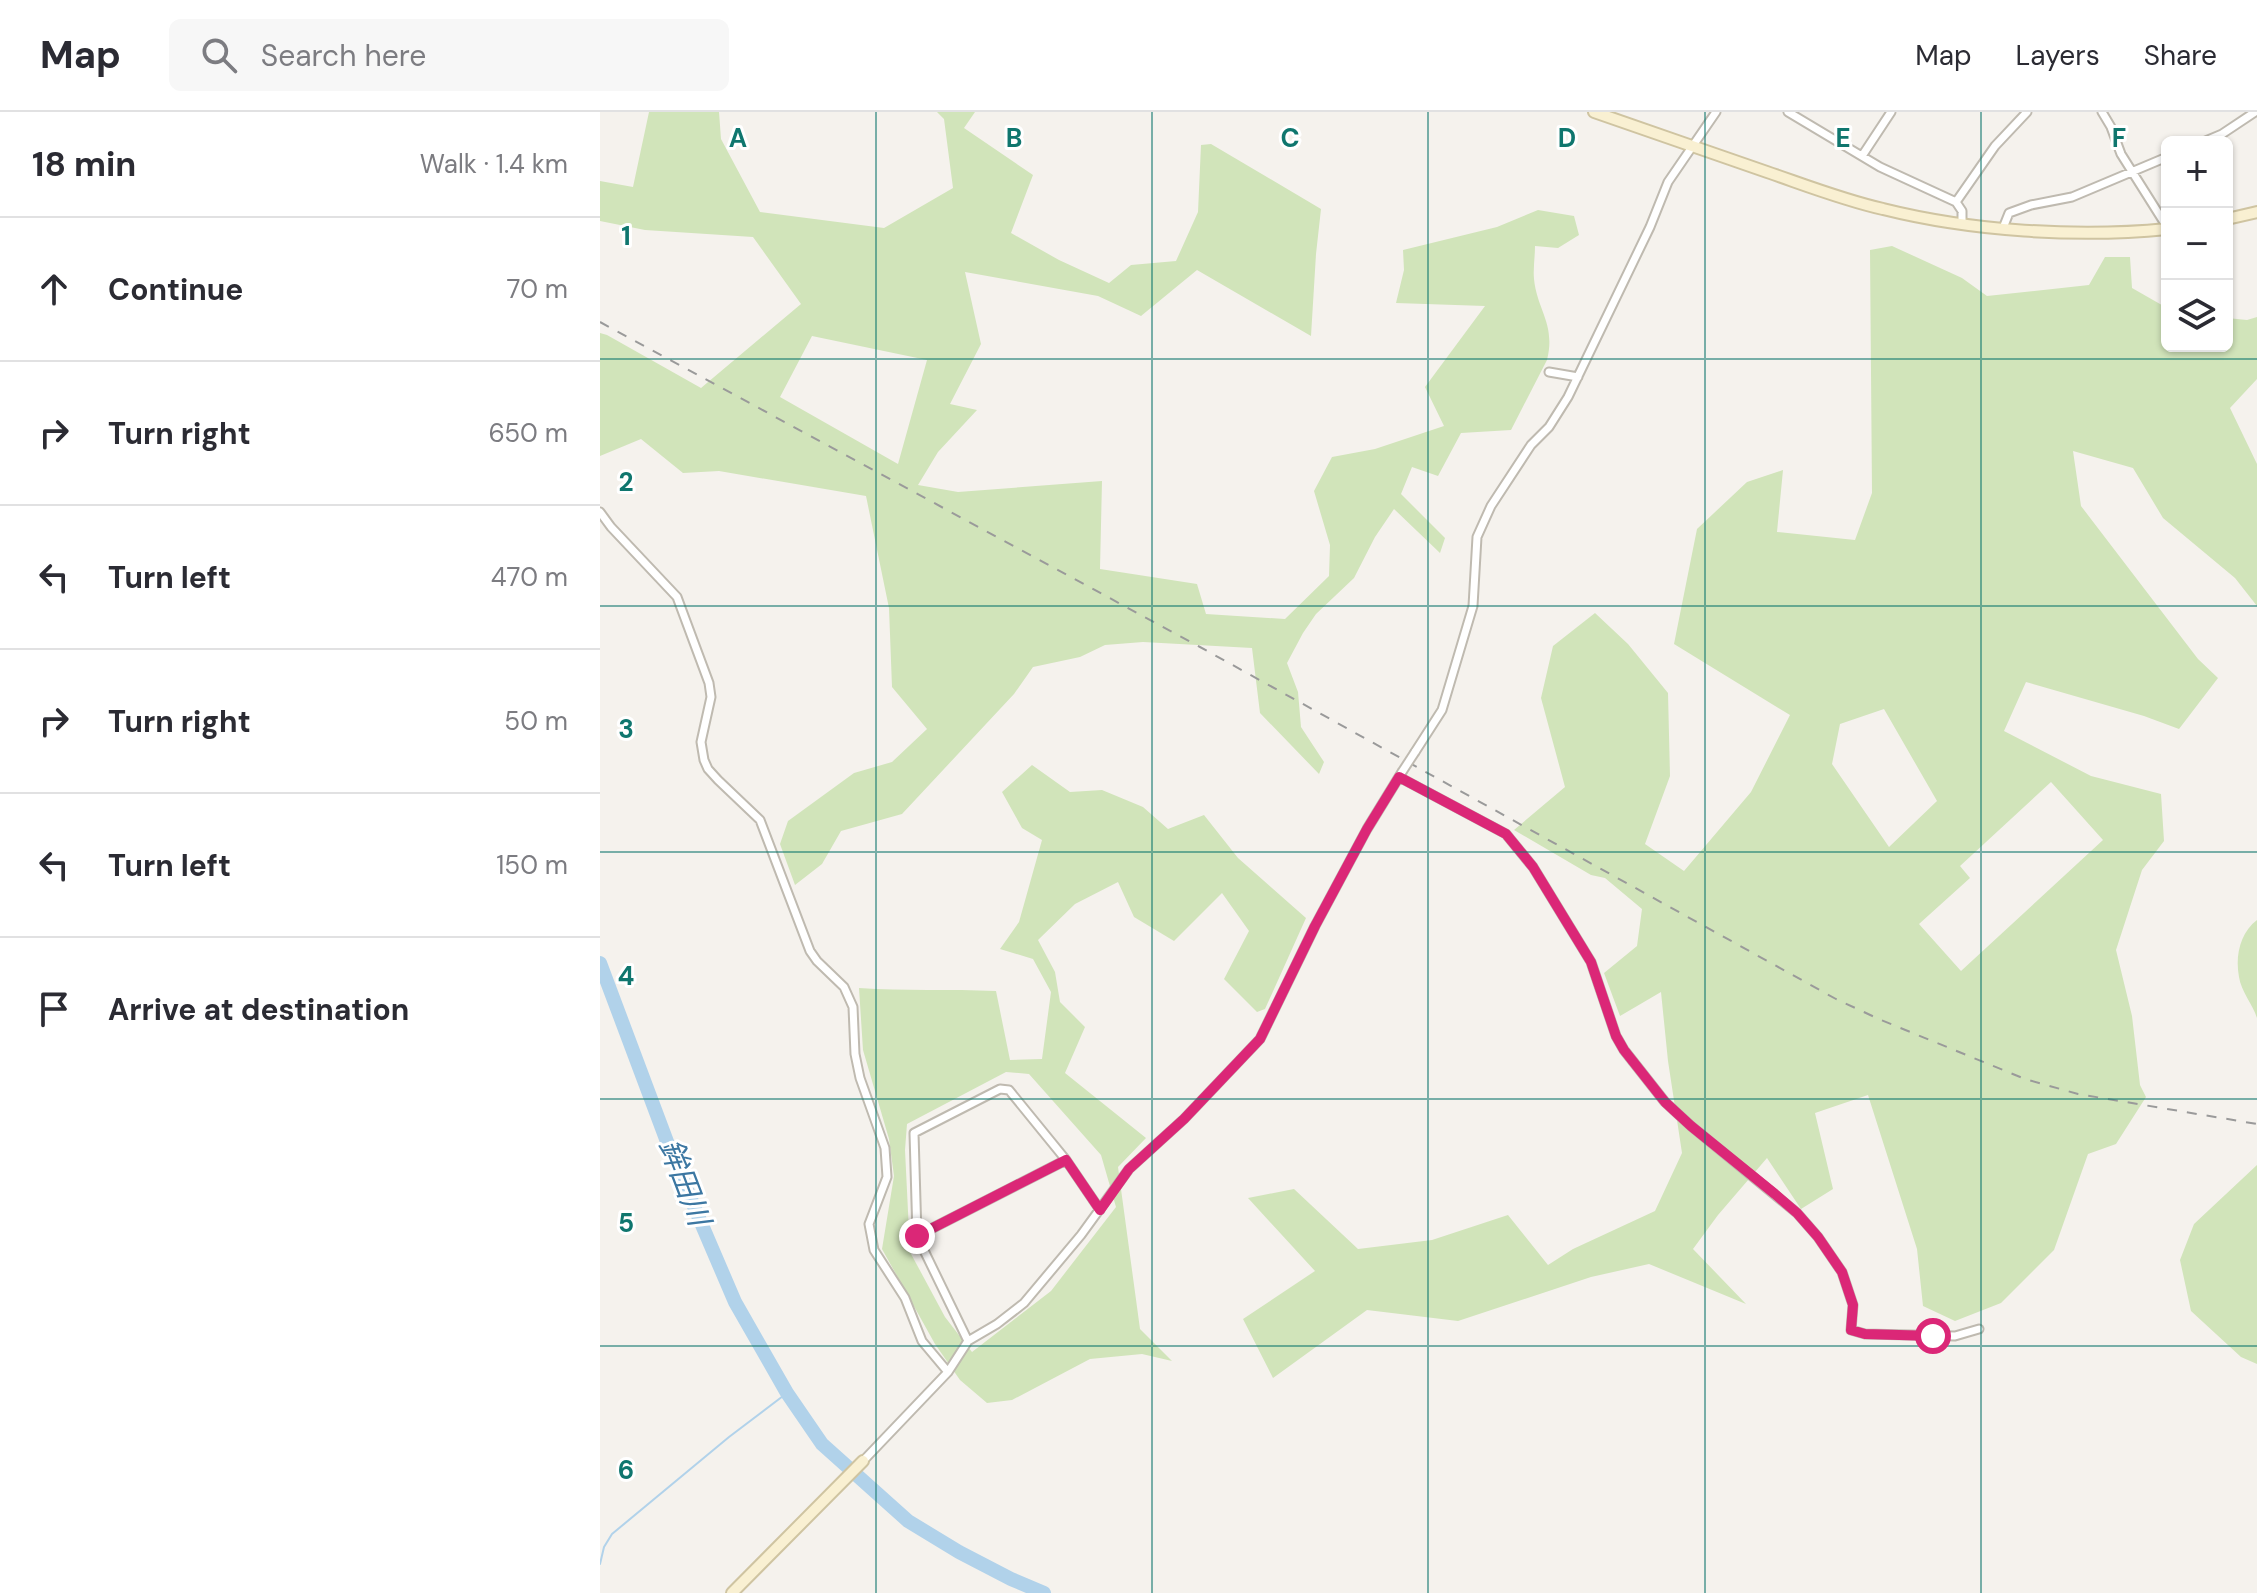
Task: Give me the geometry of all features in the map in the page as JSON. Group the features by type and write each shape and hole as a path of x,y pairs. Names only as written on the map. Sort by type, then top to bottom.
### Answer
{"main road":[{"path":"1594,112 1841,198 1882,209 1962,224 2003,228 2121,233 2161,229"},
{"path":"2233,218 2257,212"},
{"path":"732,1593 863,1461"}],"street":[{"path":"863,1461 948,1372 968,1341 1024,1303 1100,1210 1129,1169 1184,1119 1260,1039 1367,829 1442,710 1473,606 1477,537 1491,506 1531,445 1549,427 1578,377 1650,227 1668,182 1716,112"},
{"path":"1788,112 1880,167 1956,202 1962,211 1962,224"},
{"path":"1862,156 1891,112"},
{"path":"1956,202 1995,146 2027,112"},
{"path":"2102,112 2121,154 2161,218"},
{"path":"2217,136 2255,112"},
{"path":"2003,228 2009,213 2072,197 2161,160"},
{"path":"1549,372 1578,377"},
{"path":"600,512 677,597 709,683 711,697 701,742 708,769 760,820 810,951 844,987 853,1007 855,1054 860,1078 885,1148 887,1177 869,1224 870,1237 883,1268 905,1298 922,1341 948,1372"},
{"path":"1401,775 1506,834 1533,867 1591,962 1616,1036 1624,1050 1665,1102 1797,1213 1818,1237 1845,1279 1853,1305 1851,1330 1865,1334 1955,1336 1979,1329"},
{"path":"968,1341 917,1236 914,1133 1000,1089 1009,1090 1066,1160 1100,1210"},
{"path":"917,1236 1066,1160"}],"green space":[{"path":"649,112 719,112 721,139 760,212 884,228 953,188 944,119 937,112 975,112 964,128 1033,175 1011,233 1109,283 1131,265 1176,261 1198,212 1201,145 1211,144 1321,209 1311,336 1197,270 1141,316 1098,296 965,272 981,344 950,404 977,410 938,452 918,485 958,492 1102,481 1100,569 1197,584 1206,614 1285,619 1329,576 1330,545 1314,491 1332,457 1375,449 1444,426 1425,387 1485,306 1396,303 1404,270 1403,250 1497,227 1538,210 1574,216 1579,235 1558,248 1535,246 1534,279 1548,327 1549,347 1547,360 1511,430 1461,433 1438,476 1412,467 1401,494 1445,538 1440,553 1394,509 1354,578 1316,614 1287,663 1298,692 1301,727 1324,762 1319,774 1260,713 1252,648 1143,642 1105,645 1080,657 1033,667 1014,694 902,814 841,831 822,864 795,885 780,844 788,821 854,773 892,762 927,729 892,687 889,608 866,496 719,471 683,473 641,439 600,456 600,333 701,388 801,304 753,237 645,230 600,221 600,181 633,187","holes":["812,336 927,360 898,464 780,397"]},
{"path":"1892,246 1962,278 1987,296 2089,285 2105,257 2130,257 2132,288 2161,305 2161,352 2233,352 2233,319 2257,317 2257,379 2230,408 2257,464 2257,606 2235,578 2163,518 2133,468 2073,451 2081,506 2198,659 2218,678 2179,729 2026,682 2004,731 2091,776 2161,794 2164,841 2142,870 2116,950 2132,1016 2140,1085 2146,1097 2116,1144 2088,1154 2054,1250 2001,1303 1955,1321 1923,1306 1917,1249 1868,1095 1815,1113 1833,1189 1801,1209 1767,1158 1693,1249 1746,1304 1649,1264 1591,1277 1458,1321 1367,1310 1273,1378 1243,1319 1315,1271 1248,1198 1294,1189 1358,1249 1432,1240 1508,1215 1548,1265 1573,1249 1655,1211 1682,1153 1661,992 1620,1016 1604,973 1637,946 1642,909 1605,878 1591,875 1514,830 1565,787 1541,698 1553,646 1595,613 1628,644 1668,693 1670,776 1645,844 1684,871 1751,792 1790,715 1674,644 1697,529 1747,482 1783,470 1777,532 1855,540 1872,493 1870,250","holes":["1884,709 1937,801 1889,847 1832,764 1840,724","2051,782 2103,840 1961,971 1919,924 1970,878 1960,866"]},
{"path":"1032,765 1070,792 1102,790 1143,807 1168,829 1204,815 1238,858 1306,918 1265,1009 1257,1012 1224,979 1249,931 1222,893 1174,941 1134,917 1118,882 1075,904 1038,940 1055,972 1060,1002 1085,1027 1065,1073 1146,1138 1118,1167 1140,1329 1172,1361 1142,1354 1090,1359 1012,1400 987,1403 960,1380 935,1344 882,1249 894,1176 889,1139 863,1050 859,988 996,991 1010,1060 1042,1059 1051,992 1033,959 1000,949 1019,922 1042,840 1022,828 1002,792","holes":["1006,1072 1029,1074 1101,1155 1116,1207 1051,1291 972,1352 945,1317 910,1252 905,1150 907,1124"]},
{"path":"2257,920 2257,1018 2240,982 2238,961 2246,931"},
{"path":"2257,1165 2257,1364 2241,1357 2191,1311 2180,1260 2194,1224"}],"waterway":[{"name":"鉾田川","path":"600,963 672,1155 735,1302 787,1393 822,1444 908,1521 959,1552 1044,1593"},
{"path":"600,1564 604,1547 612,1534 787,1393"}],"railway":[{"path":"600,322 1200,647 1836,999 2025,1079 2078,1094 2257,1124"}],"route":[{"path":"917,1236 1066,1160 1100,1210 1129,1169 1184,1119 1265,1032 1315,926 1399,777 1506,834 1533,867 1591,962 1616,1036 1624,1050 1665,1102 1797,1213 1818,1237 1842,1272 1853,1305 1851,1330 1865,1334 1933,1336"}]}
